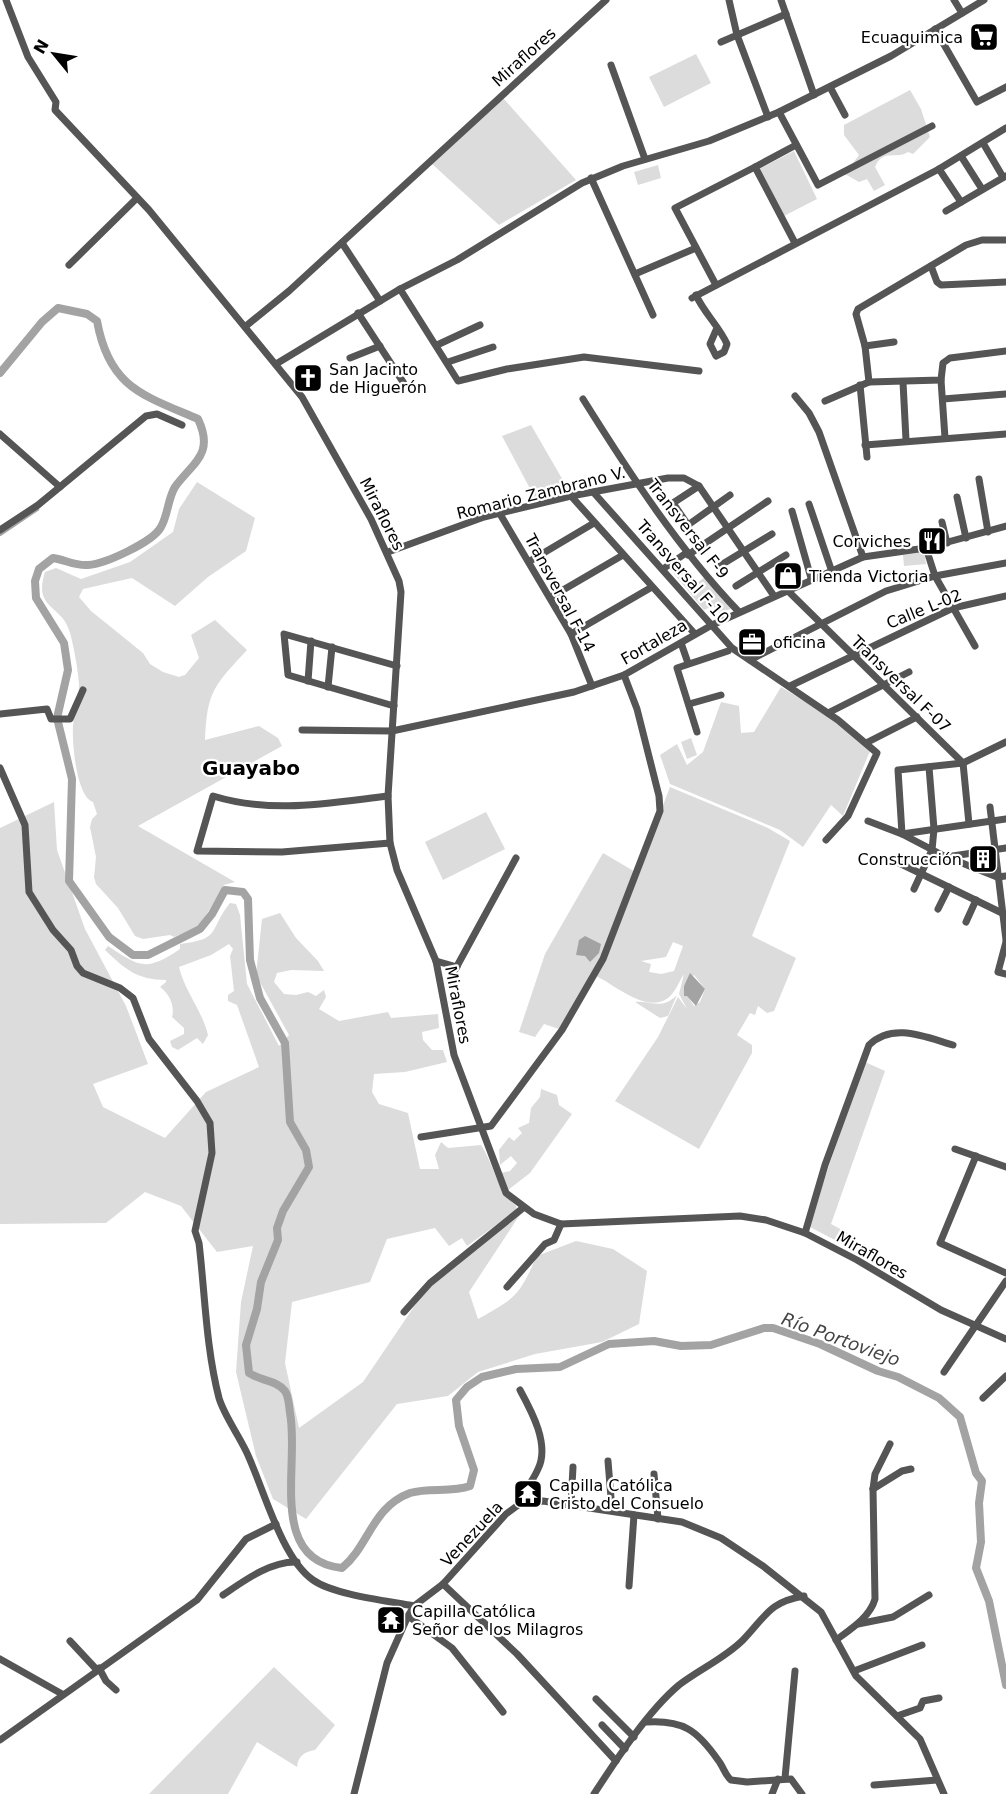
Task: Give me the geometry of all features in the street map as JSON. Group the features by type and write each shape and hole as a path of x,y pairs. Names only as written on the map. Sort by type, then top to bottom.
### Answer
{"street":[{"name":"Miraflores","path":"6,0 28,57 56,102 55,110 137,198 246,326 312,411 388,552 400,592 388,796 390,843 398,870 435,962 454,1055 506,1193 523,1208 544,1219 561,1224 740,1216 766,1220 805,1233 857,1260 941,1310 1006,1339"},
{"name":"Miraflores","path":"246,326 342,243 606,0"},
{"path":"729,0 737,35 768,117"},
{"path":"781,0 814,95"},
{"path":"954,0 962,13"},
{"path":"276,364 400,289 457,260 506,227 591,178 645,159 709,141 768,117 830,87 984,0"},
{"path":"721,42 786,14"},
{"path":"935,29 977,102 1006,87"},
{"path":"611,64 645,159"},
{"path":"830,87 845,115"},
{"path":"779,112 818,184 932,126"},
{"path":"717,327 694,296 939,169 1006,128"},
{"path":"946,211 1004,176 983,143"},
{"path":"716,285 675,207 796,145"},
{"path":"961,156 982,189"},
{"path":"755,167 795,243"},
{"path":"939,169 961,202"},
{"path":"591,178 653,315"},
{"path":"69,265 137,198"},
{"path":"868,382 865,346 856,311 970,243 1006,240"},
{"path":"342,243 380,301"},
{"path":"635,274 696,248"},
{"path":"931,266 937,282 941,285 1006,282"},
{"path":"400,289 458,381 507,369 584,357 699,371"},
{"path":"358,314 405,385"},
{"path":"437,345 480,325"},
{"path":"865,346 894,342"},
{"path":"350,358 380,346"},
{"path":"448,362 494,347"},
{"path":"945,438 941,380 943,363 950,358 1006,351"},
{"path":"825,401 868,382 941,380"},
{"path":"903,382 906,440"},
{"path":"860,385 867,457"},
{"path":"943,399 1006,394"},
{"path":"795,396 809,413 819,432 863,557"},
{"name":"Transversal F-9","path":"583,399 635,483 687,554 739,612"},
{"path":"0,530 21,518 146,416 158,414 182,425"},
{"path":"0,434 60,487"},
{"path":"865,445 906,440 1006,435"},
{"name":"Romario Zambrano V.","path":"388,552 500,514 571,496 668,478 684,478 699,486"},
{"path":"979,479 988,532"},
{"path":"730,495 714,506 689,525 686,524 673,503 699,486 714,506 745,551 774,596"},
{"name":"Transversal F-10","path":"594,493 732,648 790,686 866,743"},
{"path":"571,496 695,634"},
{"path":"957,497 966,538"},
{"path":"663,569 768,501"},
{"path":"809,504 831,569"},
{"path":"792,511 811,578"},
{"name":"Transversal F-14","path":"500,514 530,561 571,634 592,686"},
{"path":"942,522 947,543"},
{"path":"530,561 594,523"},
{"name":"Fortaleza","path":"302,730 392,731 592,686 624,675 711,625 831,569 863,557 926,548 1006,526"},
{"path":"721,565 772,534"},
{"path":"926,548 935,576 975,646"},
{"path":"550,597 623,555"},
{"path":"736,586 786,555"},
{"path":"750,660 886,591 935,576 1006,563"},
{"path":"571,634 652,587"},
{"name":"Transversal F-07","path":"787,590 963,763"},
{"name":"Calle L-02","path":"790,686 953,608 1006,596"},
{"path":"394,706 288,675 284,634 397,666"},
{"path":"308,681 310,642"},
{"path":"681,643 688,663"},
{"path":"328,687 332,647"},
{"path":"697,732 677,668 728,651"},
{"path":"828,713 909,672"},
{"path":"421,1137 482,1130 490,1126 562,1030 609,946 660,811 637,709 624,675"},
{"path":"0,714 47,709 51,718 70,719 83,690"},
{"path":"688,704 721,695"},
{"path":"826,840 848,816 877,753 866,743 917,717"},
{"path":"902,834 898,770 963,763 1006,742"},
{"path":"963,763 969,824"},
{"path":"914,889 932,850 934,829 929,767"},
{"path":"0,768 25,825 29,892 53,930 71,950 77,966 83,973 120,988 133,998 149,1040 197,1101 210,1123 212,1153 195,1231 199,1243 213,1366 219,1400 258,1475 276,1524 297,1562 314,1581 367,1598 414,1606"},
{"path":"388,796 279,808 248,805 213,796 197,851 282,852 390,843"},
{"path":"990,807 1006,941 998,972 1006,974"},
{"path":"902,834 1006,819"},
{"path":"868,821 902,834 946,857 997,878 1006,876"},
{"path":"946,857 1006,848"},
{"path":"450,979 516,858"},
{"path":"897,862 1002,913"},
{"path":"938,909 949,886"},
{"path":"966,922 976,900"},
{"path":"435,962 457,967"},
{"path":"805,1233 825,1165 864,1051 869,1044 882,1035 899,1032 953,1045"},
{"path":"955,1149 1006,1167"},
{"path":"976,1156 940,1243 1006,1272"},
{"path":"404,1312 430,1283 523,1208"},
{"path":"507,1287 545,1244 555,1240 561,1224"},
{"path":"944,1372 1006,1281"},
{"path":"983,1398 1006,1376"},
{"path":"520,1390 531,1412 543,1448 540,1465 521,1503"},
{"path":"836,1640 858,1624 873,1606 875,1599 873,1489 876,1474 890,1444"},
{"path":"608,1461 612,1510"},
{"path":"571,1504 573,1467"},
{"path":"873,1489 902,1471 911,1469"},
{"path":"654,1474 658,1519"},
{"name":"Venezuela","path":"354,1794 387,1663 414,1606 443,1584 506,1514 521,1503 543,1501 682,1522 721,1538 804,1596 821,1612 854,1671 874,1696 920,1739 944,1794"},
{"path":"629,1586 634,1515"},
{"path":"0,1740 197,1600 246,1539 276,1524"},
{"path":"223,1595 243,1581 279,1563 297,1562"},
{"path":"443,1584 517,1654 555,1698 616,1761"},
{"path":"858,1624 893,1617 929,1594"},
{"path":"594,1794 634,1737 679,1686 743,1639 771,1608 787,1599 804,1596"},
{"path":"408,1616 452,1648 503,1712"},
{"path":"70,1641 116,1690"},
{"path":"854,1671 922,1645"},
{"path":"0,1659 62,1694"},
{"path":"772,1794 782,1779 795,1671"},
{"path":"897,1716 920,1708 923,1701 939,1698"},
{"path":"596,1699 634,1737"},
{"path":"647,1722 666,1721 684,1725 707,1744 730,1780 747,1782 791,1779 802,1794"},
{"path":"602,1725 625,1749"},
{"path":"874,1785 937,1780"}],"shaded area":[{"path":"696,54 711,83 664,107 649,77"},
{"path":"910,90 921,109 930,137 913,154 908,152 886,156 878,161 875,167 885,185 874,191 867,179 859,182 845,174 859,155 844,135 844,125"},
{"path":"503,98 576,180 499,225 432,164"},
{"path":"794,151 817,199 782,217 759,169"},
{"path":"658,165 661,178 638,185 634,172"},
{"path":"531,425 568,489 535,498 502,436"},
{"path":"197,482 255,518 246,551 208,577 175,606 132,578 83,589 79,597 91,611 143,653 150,664 163,672 179,677 185,675 199,658 191,635 215,620 247,650 215,689 208,710 205,740 259,726 278,738 282,746 138,826 235,882 224,885 199,927 174,937 170,935 143,939 135,936 118,908 96,884 94,877 96,857 90,827 92,819 97,814 93,802 87,798 79,780 73,744 73,726 79,685 76,658 69,630 65,622 45,600 42,584 45,572 56,568 81,579 130,562 173,532 179,509"},
{"path":"924,552 926,564 904,566 903,555"},
{"path":"676,565 693,586 705,577 732,608 720,614 713,606 704,610 670,569"},
{"path":"781,687 831,717 870,751 843,816 831,805 803,847 780,830 670,784 660,755 677,744 687,765 703,752 721,702 739,706 741,733 754,732"},
{"path":"691,738 697,755 687,759 681,742"},
{"path":"670,787 768,828 790,841 752,936 796,958 774,1011 767,1013 758,1006 755,1015 750,1013 737,1035 752,1045 752,1053 699,1149 615,1101 658,1037 678,997 687,1009 679,994 684,974 672,994 663,1001 654,1003 632,997 594,975 562,1030 544,1024 535,1037 519,1032 545,954 603,853 637,873","holes":["673,942 683,946 674,971 661,974 649,972 651,964 641,961 666,957","694,975 705,989 700,1002 694,1006 687,995 684,995 684,986"]},
{"path":"54,802 57,850 85,929 126,1006 148,1064 93,1084 103,1107 165,1138 206,1092 259,1067 237,1005 228,1001 228,995 234,991 230,956 233,949 229,944 211,955 179,967 208,1035 203,1044 197,1038 178,1050 172,1047 170,1041 184,1034 184,1028 172,1017 171,1001 160,987 166,980 147,978 132,972 105,950 108,946 128,959 151,964 180,949 180,944 208,936 230,903 236,904 240,915 247,984 279,1046 289,1035 256,975 262,919 280,913 296,938 318,961 324,971 291,970 277,973 274,982 284,994 296,995 308,992 316,996 324,990 326,997 319,1009 339,1021 388,1012 391,1018 438,1014 439,1028 422,1032 423,1040 432,1050 443,1050 447,1062 405,1072 374,1074 372,1092 379,1104 408,1113 420,1169 439,1169 435,1155 441,1142 448,1148 481,1145 504,1193 516,1206 517,1210 467,1246 462,1238 449,1246 435,1228 387,1239 370,1282 292,1302 285,1363 299,1428 363,1382 430,1283 521,1213 469,1292 478,1319 515,1295 537,1256 576,1241 613,1249 647,1271 639,1324 602,1342 535,1354 478,1372 448,1396 397,1404 306,1519 273,1499 256,1456 236,1372 241,1302 253,1246 217,1252 181,1206 145,1192 106,1223 0,1224 0,828"},
{"path":"486,812 505,849 443,880 425,842"},
{"path":"585,936 601,944 599,953 590,962 585,956 576,955 579,940"},
{"path":"690,973 705,989 696,1006 687,996 684,996 684,986"},
{"path":"677,995 668,1016 660,1018 635,1002 661,1004"},
{"path":"865,1062 885,1071 831,1224 857,1238 854,1250 808,1226"},
{"path":"541,1089 557,1095 559,1105 572,1114 530,1173 508,1190 501,1173 510,1171 517,1163 511,1156 500,1165 499,1150 509,1137 514,1141 522,1133 518,1128 529,1123 531,1108 540,1097"},
{"path":"274,1667 335,1725 315,1750 302,1755 297,1767 257,1742 228,1794 149,1794"}],"waterway":[{"name":"Río Portoviejo","path":"0,373 42,322 58,308 87,314 97,321 102,343 119,375 145,395 198,419 203,431 203,450 175,487 161,527 156,533 128,551 96,564 79,565 53,558 39,569 35,581 36,598 64,643 68,670 57,718 72,779 69,881 109,937 133,955 148,955 200,929 212,914 225,890 243,892 248,899 250,960 260,998 285,1043 290,1122 306,1150 309,1167 283,1211 277,1228 278,1240 261,1282 257,1309 246,1345 249,1373 281,1387 287,1396 292,1434 292,1506 295,1529 304,1547 319,1561 342,1568 359,1549 379,1517 397,1499 417,1491 470,1486 474,1470 459,1426 456,1400 467,1387 482,1377 516,1369 560,1367 609,1344 654,1341 681,1346 711,1345 764,1328 773,1328 820,1344 878,1371 898,1377 939,1398 960,1417 976,1473 982,1481 979,1503 981,1542 976,1568 989,1601 1006,1685"},
{"path":"0,534 37,509"}],"place":[{"name":"Ecuaquimica","path":"984,37"},
{"name":"San Jacinto de Higuerón","path":"308,378"},
{"name":"Corviches","path":"932,541"},
{"name":"Tienda Victoria","path":"788,576"},
{"name":"oficina","path":"752,642"},
{"name":"Construcción","path":"983,859"},
{"name":"Capilla Católica Cristo del Consuelo","path":"528,1494"},
{"name":"Capilla Católica Señor de los Milagros","path":"391,1620"}],"district":[{"name":"Guayabo","path":"251,768"}]}
